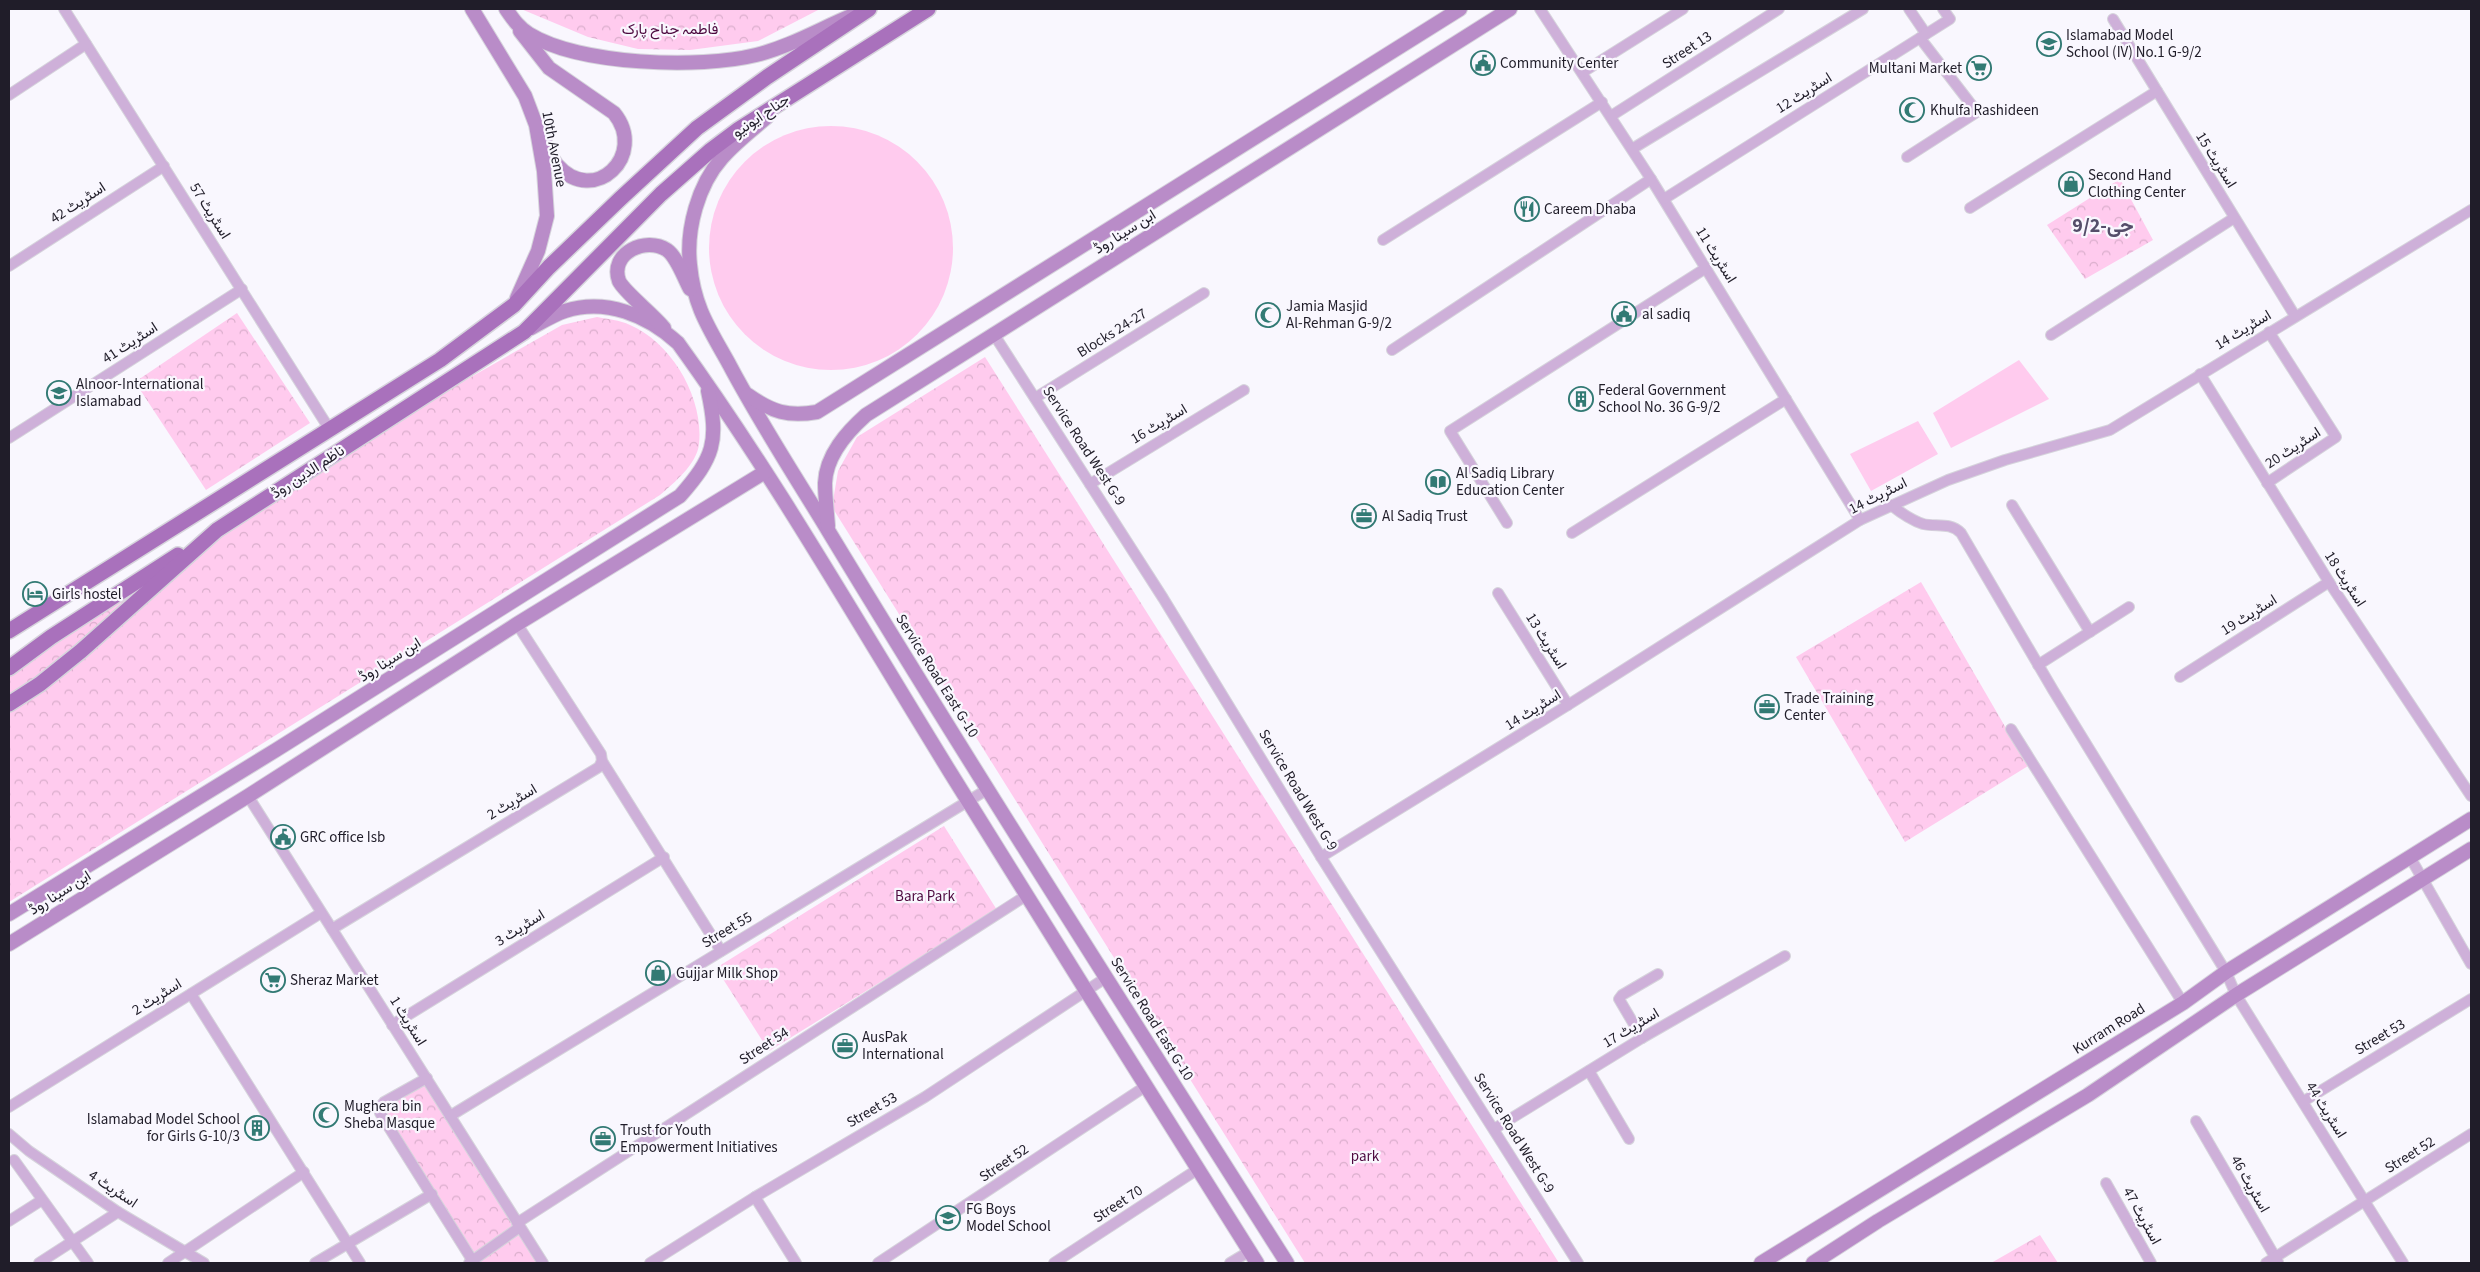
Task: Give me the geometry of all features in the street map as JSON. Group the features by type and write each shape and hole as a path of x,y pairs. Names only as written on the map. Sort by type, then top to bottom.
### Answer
{"main road":[{"name":"10th Avenue","path":"472,9 525,96 536,125 547,192 547,216 535,259 514,305"},
{"path":"506,9 534,51 549,68 602,103 622,123 626,140 623,157 616,168 607,176 594,182 579,180 556,164 536,125"},
{"path":"516,24 529,34 575,52 684,64 714,62 757,55 868,9"},
{"name":"جناح ایونیو","path":"621,198 698,128 768,77 868,9"},
{"name":"جناح ایونیو","path":"610,244 711,150 785,100 928,9"},
{"name":"ابن سینا روڈ","path":"744,392 769,409 778,412 802,415 817,412 1460,9"},
{"name":"ابن سینا روڈ","path":"828,529 825,481 828,466 848,431 866,415 993,333 1510,9"},
{"name":"Service Road East G-10","path":"785,100 722,158 707,179 691,223 688,246 696,300 702,318 744,392 988,789 1287,1263"},
{"name":"ناظم الدین روڈ","path":"10,627 440,360 514,305 621,198"},
{"name":"ناظم الدین روڈ","path":"9,704 40,684 81,651 217,530 524,332 610,244"},
{"path":"696,300 671,254 664,248 655,245 637,246 622,258 618,268 619,280 624,288 649,310 678,343 765,472 847,601 968,801 1254,1257"},
{"path":"524,332 563,311 600,306 618,309 639,317 669,335"},
{"name":"ابن سینا روڈ","path":"9,914 276,750 680,496 704,466 714,441 712,412 706,382"},
{"name":"ابن سینا روڈ","path":"9,944 248,796 517,624 765,472"},
{"path":"9,668 73,622 217,530"},
{"name":"Kurram Road","path":"1761,1263 2183,1003 2226,972 2471,819"},
{"path":"1813,1263 1887,1216 2088,1095 2236,995 2471,849"}],"street":[{"name":"اسٹریٹ 57","path":"64,9 330,430"},
{"name":"اسٹریٹ 11","path":"1540,9 1652,179 1860,520"},
{"path":"1583,72 1683,9"},
{"name":"Street 13","path":"1611,116 1779,9"},
{"path":"1632,148 1863,9"},
{"path":"1907,157 1977,112 1923,36 1909,9"},
{"name":"اسٹریٹ 12","path":"1664,199 1950,19 1943,9"},
{"name":"اسٹریٹ 15","path":"2113,19 2295,316"},
{"path":"9,95 86,44"},
{"path":"1970,208 2156,91"},
{"path":"1383,240 1602,102"},
{"name":"اسٹریٹ 42","path":"9,266 164,166"},
{"path":"1392,350 1652,179"},
{"name":"اسٹریٹ 14","path":"1321,857 1568,705 1860,520 1964,474 2110,430 2471,210"},
{"path":"2051,335 2234,218"},
{"path":"1507,522 1450,431 1706,268"},
{"name":"اسٹریٹ 41","path":"9,438 242,289"},
{"name":"Blocks 24-27","path":"1035,398 1204,293"},
{"name":"اسٹریٹ 20","path":"2267,483 2336,437 2270,332"},
{"name":"Service Road West G-9","path":"993,333 1163,598 1321,857 1578,1263"},
{"name":"اسٹریٹ 18","path":"2200,374 2329,582 2471,796"},
{"name":"اسٹریٹ 16","path":"1090,484 1244,390"},
{"path":"1572,533 1786,400"},
{"path":"2012,505 2090,632"},
{"name":"اسٹریٹ 44","path":"1891,506 1908,518 1921,523 1955,527 1961,533 2038,666 2226,972 2236,995 2304,1101 2403,1263"},
{"name":"اسٹریٹ 19","path":"2182,675 2329,582"},
{"name":"اسٹریٹ 13","path":"1498,593 1568,705"},
{"path":"2038,666 2129,607"},
{"path":"517,624 601,754 602,761 664,857 721,951"},
{"path":"2011,729 2183,1003"},
{"name":"اسٹریٹ 2","path":"332,928 599,767 602,761"},
{"name":"Street 55","path":"450,1116 988,789"},
{"name":"اسٹریٹ 1","path":"248,796 543,1263"},
{"name":"اسٹریٹ 3","path":"392,1025 664,857"},
{"path":"2410,857 2471,964"},
{"name":"Street 54","path":"472,1262 518,1225 1027,895"},
{"name":"اسٹریٹ 2","path":"9,1108 322,913"},
{"name":"اسٹریٹ 17","path":"1494,1129 1642,1038 1785,956"},
{"path":"1642,1038 1619,999 1622,995 1658,974"},
{"name":"Street 53","path":"650,1263 755,1196 925,1097 1107,977"},
{"path":"191,994 360,1263"},
{"name":"Street 53","path":"2304,1101 2471,999"},
{"path":"1589,1071 1629,1138"},
{"path":"427,1078 384,1102 379,1108 380,1113 432,1194 472,1262"},
{"name":"Street 52","path":"878,1263 1146,1086"},
{"name":"اسٹریٹ 46","path":"2196,1121 2273,1261"},
{"name":"اسٹریٹ 4","path":"9,1134 29,1151 118,1212 204,1263"},
{"name":"Street 52","path":"2273,1261 2471,1134"},
{"path":"29,1151 12,1162 88,1263"},
{"name":"Street 70","path":"1054,1263 1198,1169"},
{"path":"168,1263 304,1172"},
{"name":"اسٹریٹ 47","path":"2106,1183 2151,1263"},
{"path":"315,1263 432,1194"},
{"path":"755,1196 796,1263"},
{"path":"9,1221 42,1200"},
{"path":"39,1263 118,1212"},
{"path":"1230,1263 1254,1257"}],"green space":[{"name":"فاطمہ جناح پارک","path":"521,9 820,9 758,41 690,50 638,49 588,37"},
{"path":"831,126 855,129 878,136 899,147 917,162 932,180 943,201 950,224 953,248 950,272 943,295 932,316 917,334 899,349 878,360 855,367 831,370 807,367 784,360 763,349 745,334 730,316 719,295 712,272 709,248 712,224 719,201 730,180 745,162 763,147 784,136 807,129"},
{"path":"2120,179 2153,240 2085,279 2047,225"},
{"path":"237,313 310,423 206,490 135,382"},
{"path":"597,317 626,323 645,333 672,358 682,374 696,409 699,426 699,444 694,459 678,479 660,495 9,902 9,665 422,405 562,325"},
{"name":"park","path":"985,357 1559,1263 1305,1263 832,507 838,471 857,437"},
{"path":"2019,360 2049,399 1951,448 1933,413"},
{"path":"1918,421 1938,454 1871,491 1850,454"},
{"path":"1921,582 2028,766 1905,842 1796,657"},
{"name":"Bara Park","path":"944,826 997,910 769,1051 716,968"},
{"path":"428,1080 542,1263 480,1263 383,1108"},
{"path":"2040,1235 2058,1263 1991,1263"}],"place":[{"name":"Islamabad Model School (IV) No.1 G-9/2","path":"2049,44"},
{"name":"Community Center","path":"1483,63"},
{"name":"Multani Market","path":"1979,68"},
{"name":"Khulfa Rashideen","path":"1912,110"},
{"name":"Second Hand Clothing Center","path":"2071,184"},
{"name":"Careem Dhaba","path":"1527,209"},
{"name":"al sadiq","path":"1624,314"},
{"name":"Jamia Masjid Al-Rehman G-9/2","path":"1268,315"},
{"name":"Alnoor-International Islamabad","path":"59,393"},
{"name":"Federal Government School No. 36 G-9/2","path":"1581,399"},
{"name":"Al Sadiq Library Education Center","path":"1438,482"},
{"name":"Al Sadiq Trust","path":"1364,516"},
{"name":"Girls hostel","path":"35,594"},
{"name":"Trade Training Center","path":"1767,707"},
{"name":"GRC office Isb","path":"283,837"},
{"name":"Gujjar Milk Shop","path":"658,973"},
{"name":"Sheraz Market","path":"273,980"},
{"name":"AusPak International","path":"845,1046"},
{"name":"Mughera bin Sheba Masque","path":"326,1115"},
{"name":"Islamabad Model School for Girls G-10/3","path":"257,1128"},
{"name":"Trust for Youth Empowerment Initiatives","path":"603,1139"},
{"name":"FG Boys Model School","path":"948,1218"}],"district":[{"name":"جی-9/2","path":"2103,226"}]}
